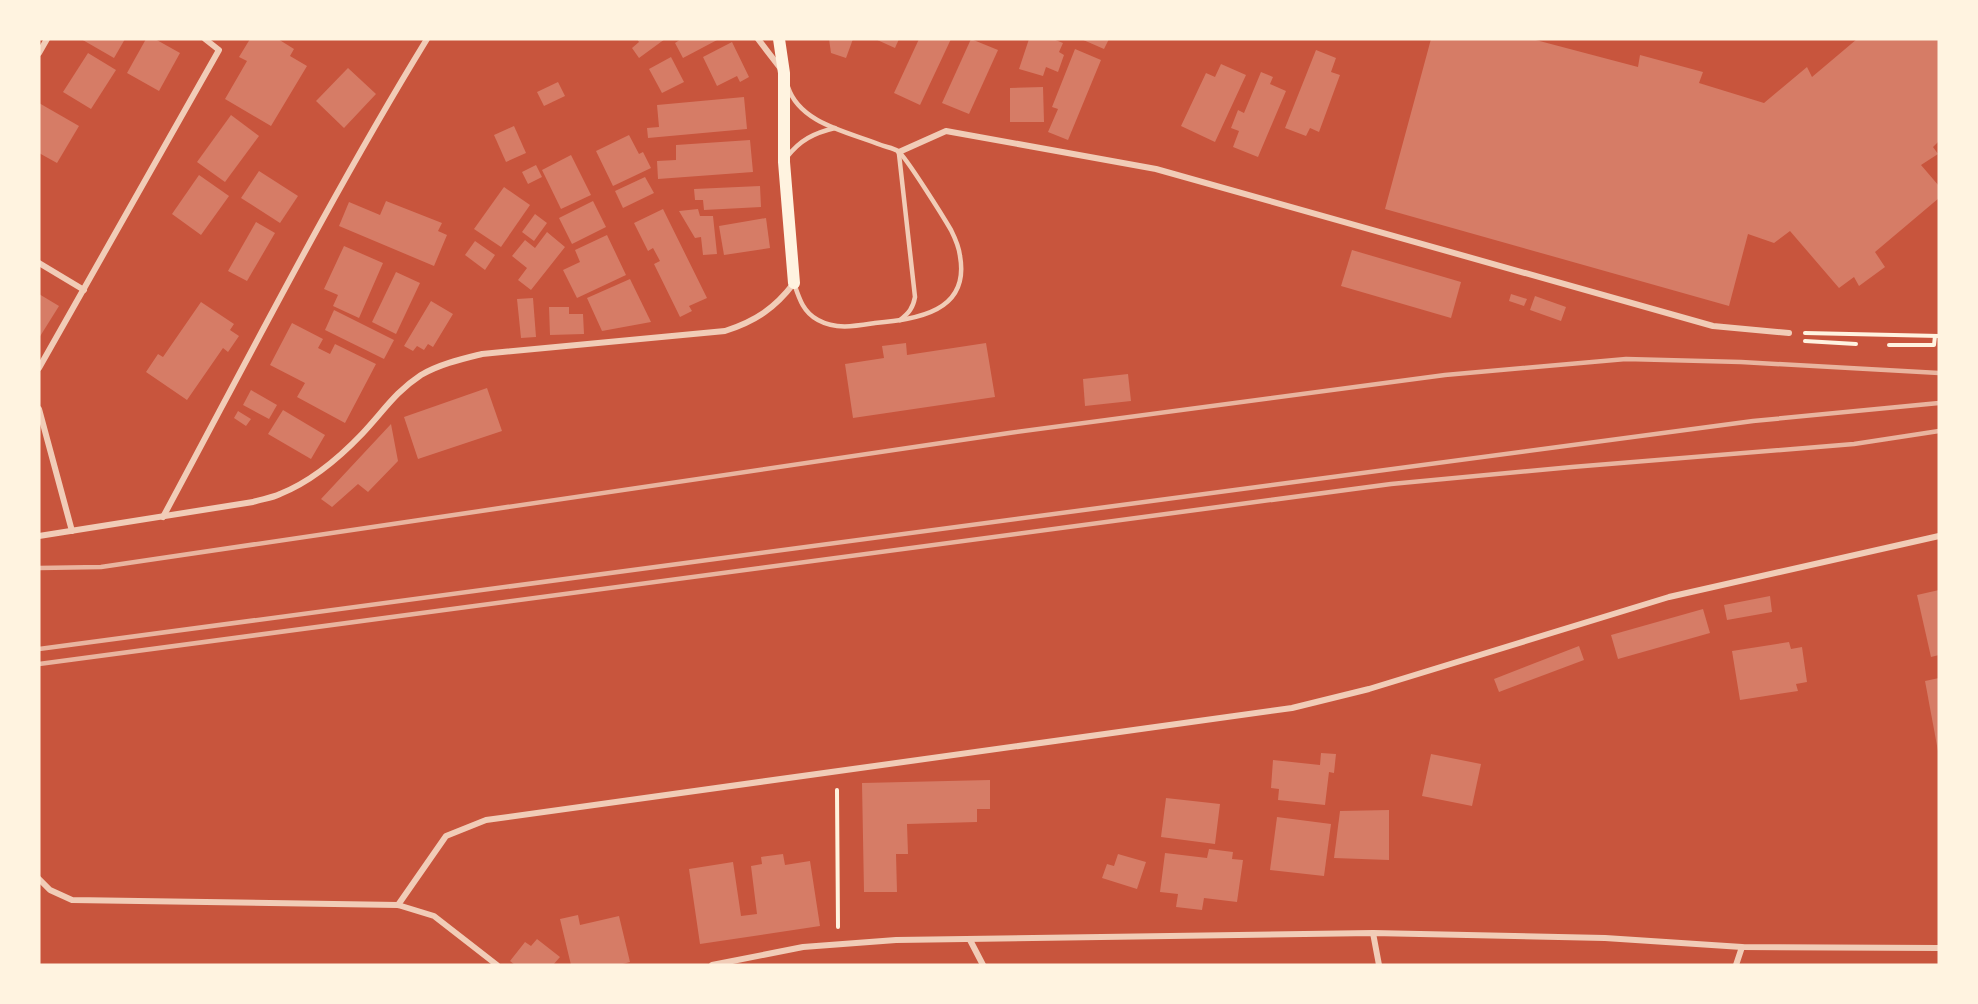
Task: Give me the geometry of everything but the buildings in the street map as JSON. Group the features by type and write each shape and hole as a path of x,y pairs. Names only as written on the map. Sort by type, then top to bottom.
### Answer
{"main road":[{"path":"779,39 784,73 784,162 794,283"}],"street":[{"path":"39,53 47,39"},
{"path":"39,368 219,50 205,39"},
{"path":"163,517 384,109 427,39"},
{"path":"758,39 784,73"},
{"path":"899,152 946,131 1156,169 1713,326 1789,333"},
{"path":"39,263 84,290"},
{"path":"39,536 253,502 280,494 304,482 362,434 396,394 423,375 454,361 483,354 725,331 742,326 761,315 780,301 794,283"},
{"path":"39,409 72,531"},
{"path":"398,905 446,836 486,820 1293,708 1369,689 1669,597 1939,536"},
{"path":"39,879 50,890 72,900 398,905 434,915 497,965"},
{"path":"712,965 803,947 896,940 1373,933 1605,938 1742,947 1939,948"},
{"path":"1373,933 1379,965"},
{"path":"970,940 983,965"},
{"path":"1736,965 1742,947"}],"lane":[{"path":"784,73 796,103 806,112 836,128 899,152 951,230 961,256 962,276 953,296 921,317 845,327 832,326 817,320 805,310 794,283"},
{"path":"784,162 794,148 806,138 836,128"},
{"path":"899,152 915,297 908,314 899,321"}],"path":[{"path":"1789,333 1937,336 1934,345 1889,345"},
{"path":"1804,340 1856,344"},
{"path":"837,771 838,944"}],"railway":[{"path":"39,568 101,567 1009,433 1445,375 1626,359 1741,362 1939,373"},
{"path":"39,649 1753,421 1939,403"},
{"path":"39,664 1391,484 1854,444 1939,431"}]}
